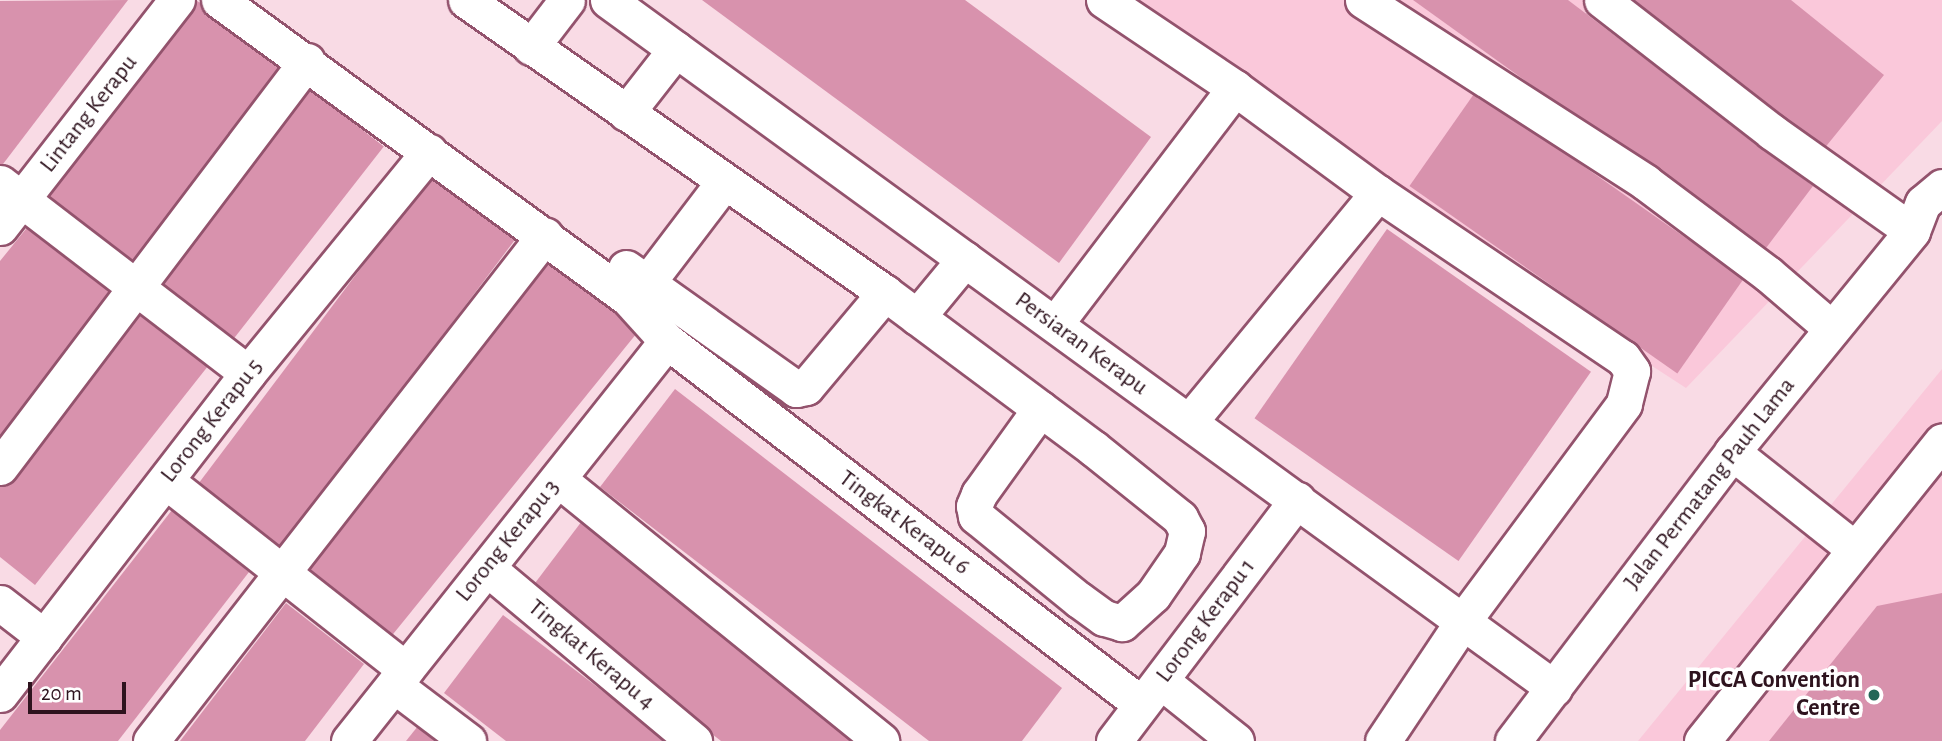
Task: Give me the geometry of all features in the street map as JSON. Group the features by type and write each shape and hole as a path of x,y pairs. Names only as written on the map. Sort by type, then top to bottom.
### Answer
{"street":[{"name":"Lintang Kerapu","path":"0,227 11,192 177,0"},
{"name":"Tingkat Kerapu 6","path":"219,0 307,61 628,298 667,341 1151,693 1236,741"},
{"path":"258,0 785,384 796,388 806,387 885,293"},
{"path":"466,0 885,293 1040,409 1180,518 1187,531 1182,553 1153,595 1122,623 1104,618 1079,600 975,516 974,506 979,494 1040,409"},
{"path":"531,47 567,0"},
{"name":"Persiaran Kerapu","path":"608,0 1555,688"},
{"path":"1104,0 1236,88 1378,193 1623,358 1632,371 1624,404 1463,621 1383,741"},
{"path":"1363,0 1645,182 1768,274 1831,328"},
{"path":"1602,0 1773,132 1927,227"},
{"path":"626,113 676,49"},
{"path":"0,467 307,61"},
{"path":"1055,324 1236,88"},
{"name":"Lorong Kerapu 5","path":"0,694 248,373 429,152"},
{"path":"647,283 724,182"},
{"name":"Jalan Permatang Pauh Lama","path":"1513,741 1732,452 1831,328 1927,227 1923,203 1942,187"},
{"path":"11,192 248,373"},
{"path":"1189,422 1378,193"},
{"path":"151,741 545,235"},
{"path":"917,317 965,259"},
{"name":"Lorong Kerapu 3","path":"349,741 667,341"},
{"path":"1702,741 1853,548 1942,441"},
{"path":"1732,452 1853,548"},
{"path":"558,479 881,741"},
{"path":"166,481 282,572 468,741"},
{"name":"Lorong Kerapu 1","path":"1114,741 1297,500"},
{"name":"Tingkat Kerapu 4","path":"487,568 694,741"},
{"path":"0,603 44,637"}],"shaded area":[{"path":"1089,0 1942,0 1942,121 1686,388"},
{"path":"1942,369 1942,741 1638,741"}],"building":[{"path":"128,0 0,168 0,1"},
{"path":"196,0 285,67 136,264 47,197"},
{"path":"702,0 965,0 1151,137 1059,263"},
{"path":"1413,0 1568,0 1813,186 1763,252"},
{"path":"1629,0 1791,0 1884,75 1819,155"},
{"path":"305,85 384,147 227,348 148,286"},
{"path":"1476,91 1744,279 1677,374 1409,186"},
{"path":"431,175 516,239 277,556 192,492"},
{"path":"30,224 116,293 0,439 0,261"},
{"path":"1387,229 1591,372 1458,561 1255,418"},
{"path":"550,256 640,329 391,637 301,564"},
{"path":"141,305 212,361 35,585 0,557 0,484"},
{"path":"675,389 1062,688 1022,741 929,741 600,487"},
{"path":"172,510 249,572 118,741 0,741 0,730"},
{"path":"585,517 863,741 721,741 529,591"},
{"name":"PICCA Convention Centre","path":"1942,593 1942,741 1769,741 1877,606"},
{"path":"286,603 364,664 305,741 180,741"},
{"path":"503,615 668,741 506,741 444,693"},
{"path":"422,721 448,741 406,741"}],"place":[{"name":"PICCA Convention Centre","path":"1874,695"}]}
